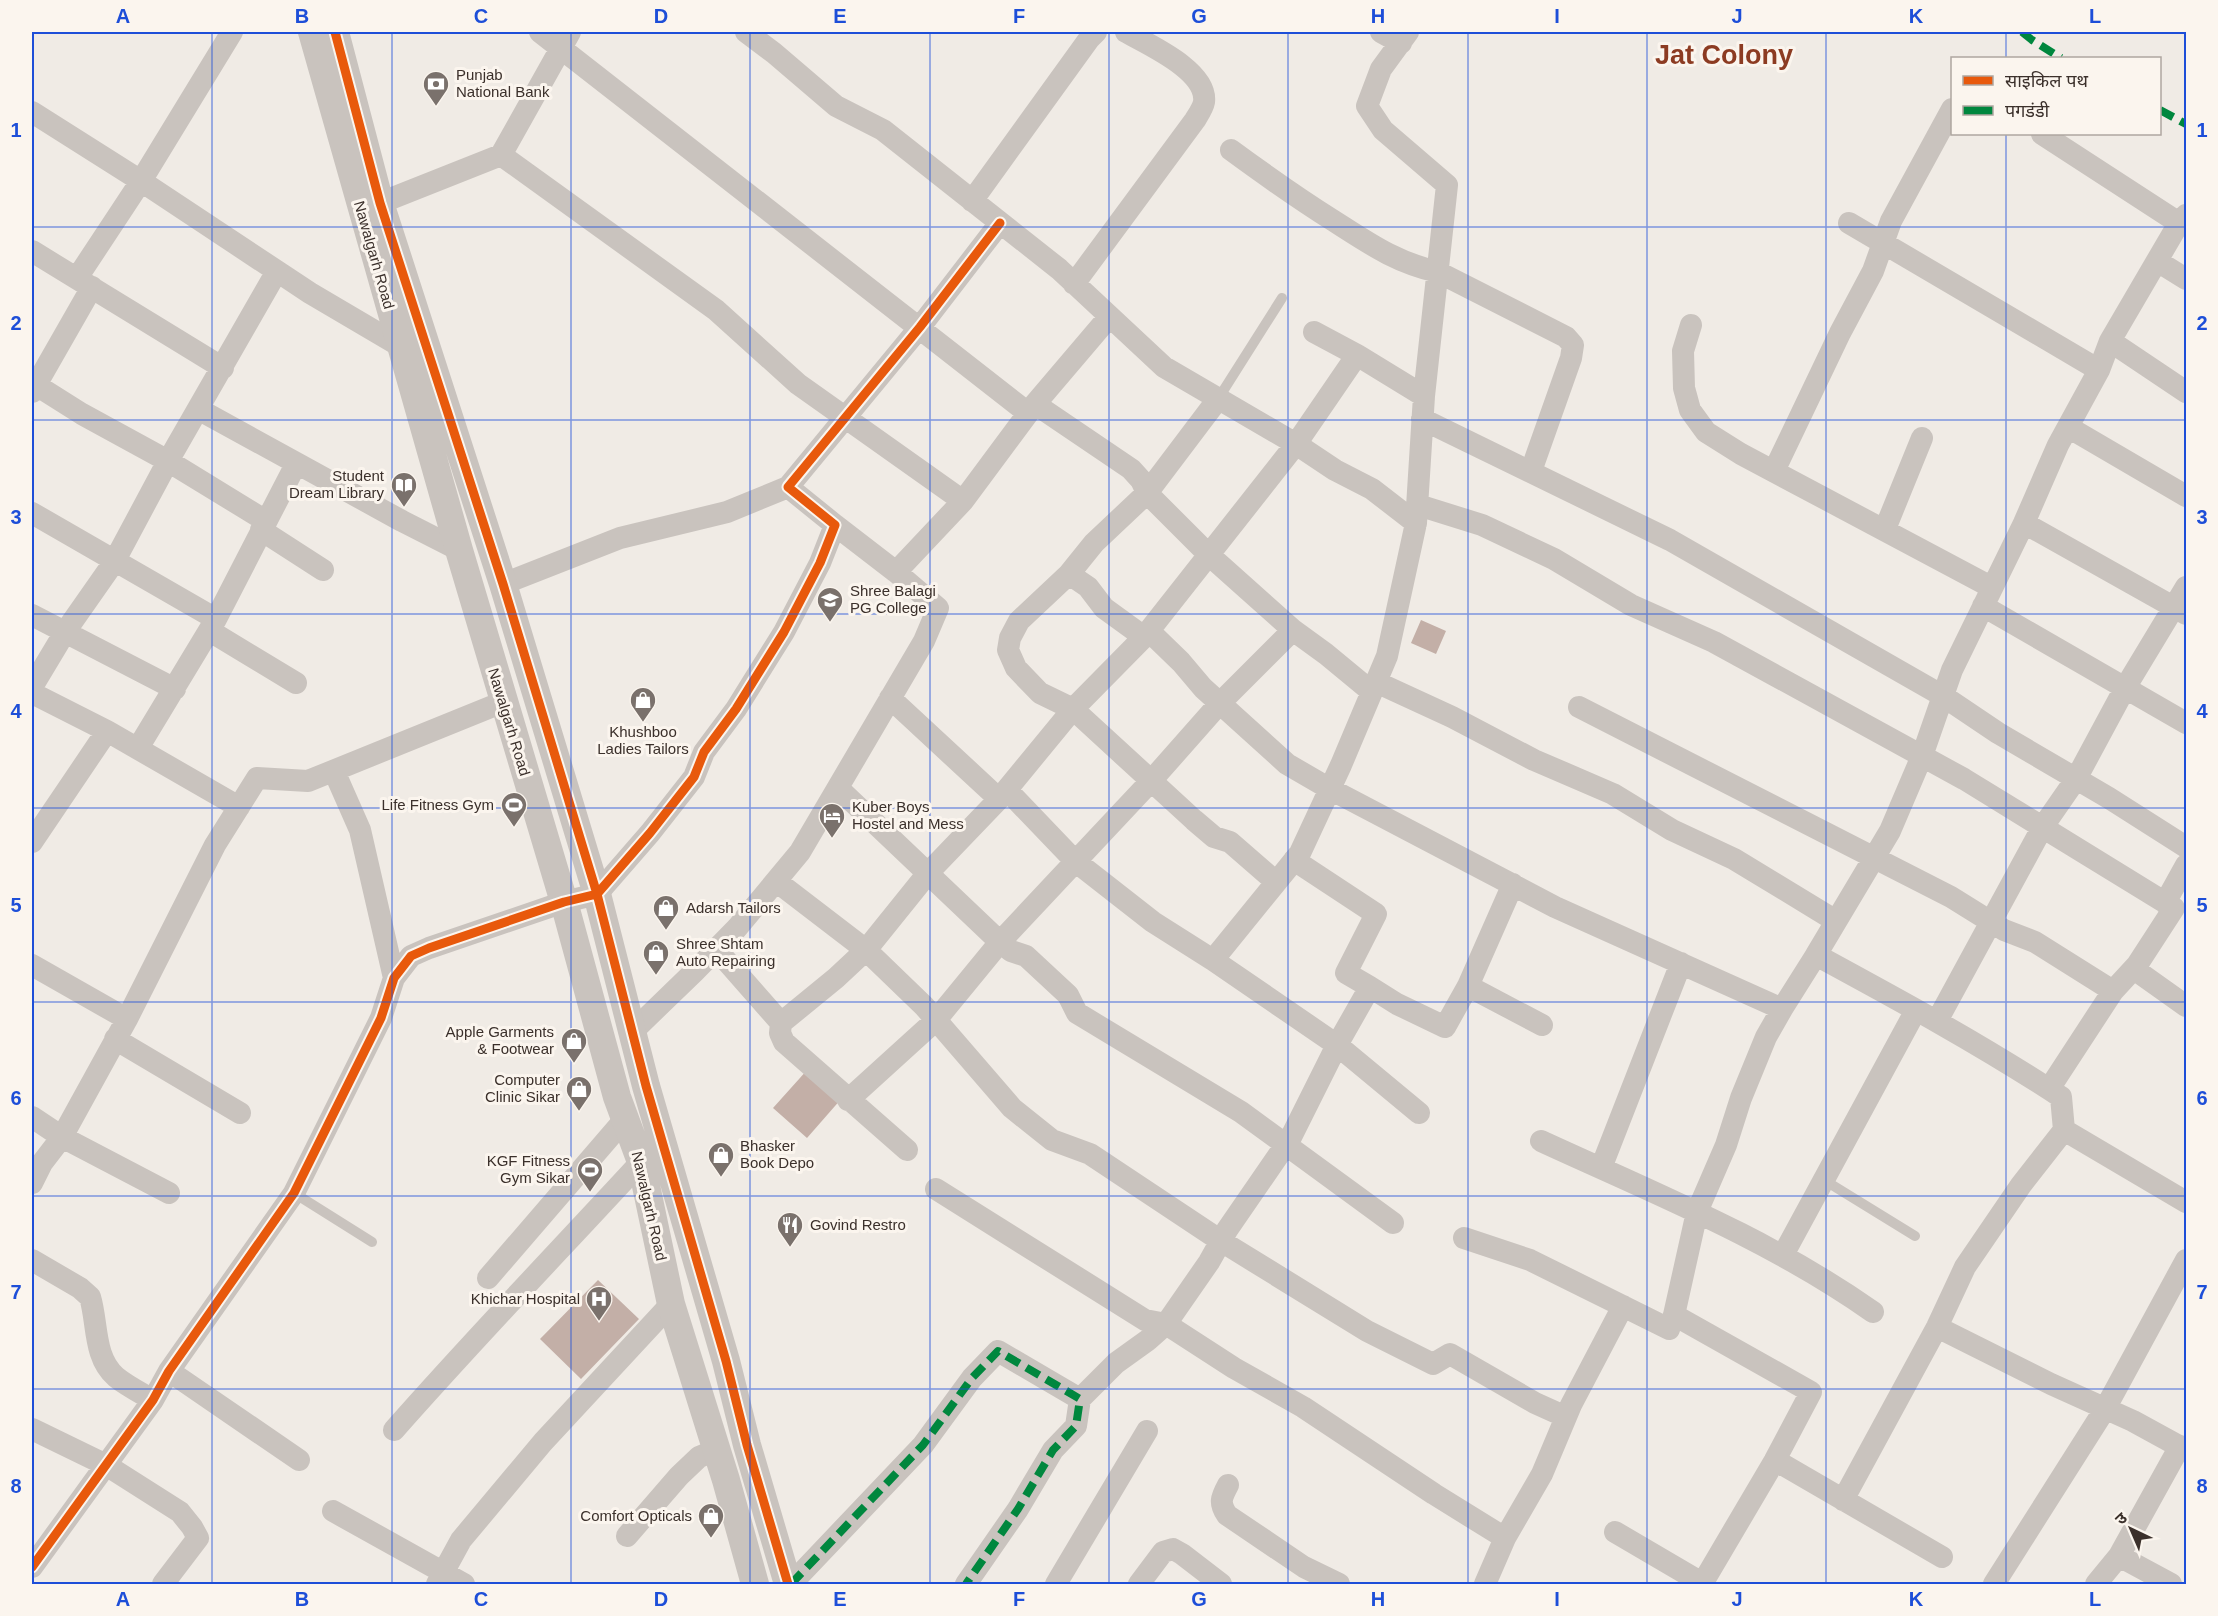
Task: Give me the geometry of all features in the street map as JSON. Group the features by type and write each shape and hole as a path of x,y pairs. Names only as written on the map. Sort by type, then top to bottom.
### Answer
{"street":[{"path":"232,32 141,181 85,283 34,389 168,461 323,570"},
{"name":"Nawalgarh Road","path":"312,32 503,702 564,902 617,1097 641,1162 671,1304 716,1450 752,1582"},
{"path":"335,32 380,203 504,584 597,894 646,1086 726,1361 747,1445 790,1584 923,1444 972,1378 998,1351 1080,1399"},
{"path":"540,32 565,39 920,327 1032,409 1131,469 1141,480 1147,493 1209,555 1293,630 1374,687 1452,717 1534,760 1613,794 1672,830 1734,859 1836,921"},
{"path":"746,32 836,106 883,130 1059,269 1164,367 1296,444 1335,470 1417,514 1482,525 1554,560 1632,605 1714,642 1964,779 2174,908 2134,969 2113,991 2049,1089"},
{"path":"972,201 1096,32"},
{"path":"1074,284 1195,120 1204,102 1201,84 1187,68 1126,32"},
{"path":"1213,960 1300,853 1330,789 1387,656 1417,514 1424,396 1447,185 1383,130 1367,106 1381,69 1404,37 1381,32"},
{"path":"380,203 501,155 565,39"},
{"path":"32,112 310,293 400,346"},
{"path":"1774,471 1840,333 1873,271 1891,221 1951,113"},
{"path":"1464,1238 1530,1260 1669,1329 1697,1212 1726,1145 1745,1088 1766,1037 1890,831 1922,756 1952,670 2068,428 2099,370 2110,341 2183,219 2044,135"},
{"path":"1231,150 1288,192 1388,255 1438,272 1555,329 1566,337 1573,345 1571,358 1531,471"},
{"path":"501,155 716,310 798,384 963,501"},
{"path":"504,584 620,538 727,512 788,487 920,327 1000,223"},
{"path":"1849,223 2099,370"},
{"path":"32,251 223,368"},
{"path":"2157,261 2187,279"},
{"path":"32,687 65,632 114,561 168,461 277,272"},
{"path":"896,572 963,501 1032,409 1109,317"},
{"path":"1692,325 1683,351 1684,388 1690,410 1706,432 1774,471 1885,529 2125,688 2187,723"},
{"path":"1314,332 1424,396"},
{"path":"2110,341 2187,392"},
{"path":"907,1150 784,1042 780,1033 781,1023 866,950 928,873 1003,795 1073,709 1147,634 1296,444 1357,355"},
{"path":"1218,399 1147,493 1094,543 1069,574 1019,621 1010,638 1008,650 1016,668 1040,693 1073,709 1194,820 1214,837 1230,842 1276,882"},
{"path":"198,410 459,550"},
{"path":"1422,419 1670,540 1943,696 1998,733 2187,847"},
{"path":"2068,428 2187,496"},
{"path":"1885,529 1922,438"},
{"path":"138,748 213,625 296,464"},
{"path":"633,1031 716,950 800,852 924,641 938,608 788,487"},
{"path":"32,513 114,561 213,625 296,683"},
{"path":"2024,523 2180,611"},
{"path":"32,1567 153,1400 169,1371 294,1193 381,1018 394,978 411,956 429,948 564,902 597,894 650,833 694,777 704,752 736,710 784,632 820,563 836,525"},
{"path":"1069,574 1088,587 1104,608 1147,634 1219,704 1287,764 1330,789 1556,907 1782,1008"},
{"path":"1937,1021 2042,828 2076,779 2125,688 2180,611 2187,587"},
{"path":"32,615 175,689"},
{"path":"848,1100 936,1020 1000,942 1151,781 1219,704 1293,630"},
{"path":"32,693 107,730 239,807"},
{"path":"890,698 1003,795 1075,861 1153,922 1337,1045 1419,1113"},
{"path":"32,1184 42,1163 62,1137 127,1019 215,845 257,778 308,781 503,702"},
{"path":"1579,707 1951,897 1989,922 2035,942 2113,991"},
{"path":"32,842 107,730"},
{"path":"334,771 360,830 394,978"},
{"path":"838,788 1000,942 1011,951 1026,956 1068,995 1077,1013 1241,1112 1393,1223"},
{"path":"1294,860 1376,914 1346,973 1397,1004 1445,1028 1468,986 1513,884"},
{"path":"2165,903 2187,865"},
{"path":"776,881 866,950 936,1020 1012,1108 1052,1140 1090,1154 1221,1241 1367,1331 1433,1364 1450,1354 1535,1403 1566,1417"},
{"path":"716,950 781,1023"},
{"path":"1816,955 1937,1021 2061,1097 2064,1130 2021,1185 1965,1266 1937,1327 1843,1500"},
{"path":"1600,1168 1681,963"},
{"path":"32,965 127,1019"},
{"path":"2134,969 2187,1006"},
{"path":"1468,986 1542,1024"},
{"path":"966,1584 1018,1509 1053,1450 1076,1426 1080,1399 1116,1362 1166,1324 1209,1262 1286,1144 1370,987"},
{"path":"1783,1255 1916,1010"},
{"path":"115,1039 240,1113"},
{"path":"32,1117 62,1137 170,1193"},
{"path":"488,1278 625,1119"},
{"path":"2064,1130 2187,1202"},
{"path":"1541,1141 1724,1224 1841,1289 1873,1312"},
{"path":"394,1430 473,1340 536,1276 641,1162"},
{"path":"936,1189 1145,1320 1166,1324 1234,1368 1303,1407 1505,1538"},
{"path":"32,1260 80,1288 90,1297 98,1346 104,1362 116,1377 153,1400"},
{"path":"1994,1584 2105,1409 2187,1260"},
{"path":"440,1579 461,1540 535,1451 671,1304"},
{"path":"1485,1584 1505,1538 1542,1474 1566,1417 1623,1306"},
{"path":"1615,1532 1702,1584 1775,1460 1811,1392 1674,1315"},
{"path":"1937,1327 2183,1448 2119,1556 2096,1584"},
{"path":"169,1371 299,1460"},
{"path":"32,1429 106,1465 180,1512 198,1538 163,1584"},
{"path":"1056,1584 1147,1431"},
{"path":"627,1536 679,1476 699,1457 716,1450 747,1445"},
{"path":"1775,1460 1942,1557"},
{"path":"1228,1485 1221,1497 1220,1505 1227,1515 1304,1567 1339,1584"},
{"path":"333,1511 440,1579 464,1584"},
{"path":"1139,1584 1163,1552 1173,1549 1221,1584"},
{"path":"2119,1556 2171,1584"}],"lane":[{"path":"1218,399 1282,298"},
{"path":"1824,1180 1915,1236"},
{"path":"294,1193 372,1242"}],"building":[{"path":"1421,620 1446,631 1436,654 1411,643"},
{"path":"808,1069 842,1098 807,1138 773,1108"},
{"path":"598,1280 639,1319 581,1379 540,1339"}],"marked path":[{"path":"2022,32 2059,57"},
{"path":"2161,111 2186,124"},
{"path":"791,1584 923,1445 972,1378 998,1351 1080,1399 1076,1426 1053,1450 1018,1509 966,1584"}],"cycle path":[{"path":"335,32 380,203 503,584 597,894 646,1086 788,1584"},
{"path":"32,1567 153,1400 169,1371 294,1193 381,1018 394,978 411,956 564,902 597,894 650,833 694,777 704,752 736,709 784,632 820,563 835,525 788,487 920,327 1000,223"}],"place":[{"name":"Punjab National Bank","path":"436,107"},
{"name":"Student Dream Library","path":"404,508"},
{"name":"Shree Balagi PG College","path":"830,623"},
{"name":"Khushboo Ladies Tailors","path":"643,723"},
{"name":"Life Fitness Gym","path":"514,828"},
{"name":"Kuber Boys Hostel and Mess","path":"832,839"},
{"name":"Adarsh Tailors","path":"666,931"},
{"name":"Shree Shtam Auto Repairing","path":"656,976"},
{"name":"Apple Garments & Footwear","path":"574,1064"},
{"name":"Computer Clinic Sikar","path":"579,1112"},
{"name":"Bhasker Book Depo","path":"721,1178"},
{"name":"KGF Fitness Gym Sikar","path":"590,1193"},
{"name":"Govind Restro","path":"790,1248"},
{"name":"Khichar Hospital","path":"599,1322"},
{"name":"Comfort Opticals","path":"711,1539"}],"district":[{"name":"Jat Colony","path":"1724,55"}]}
